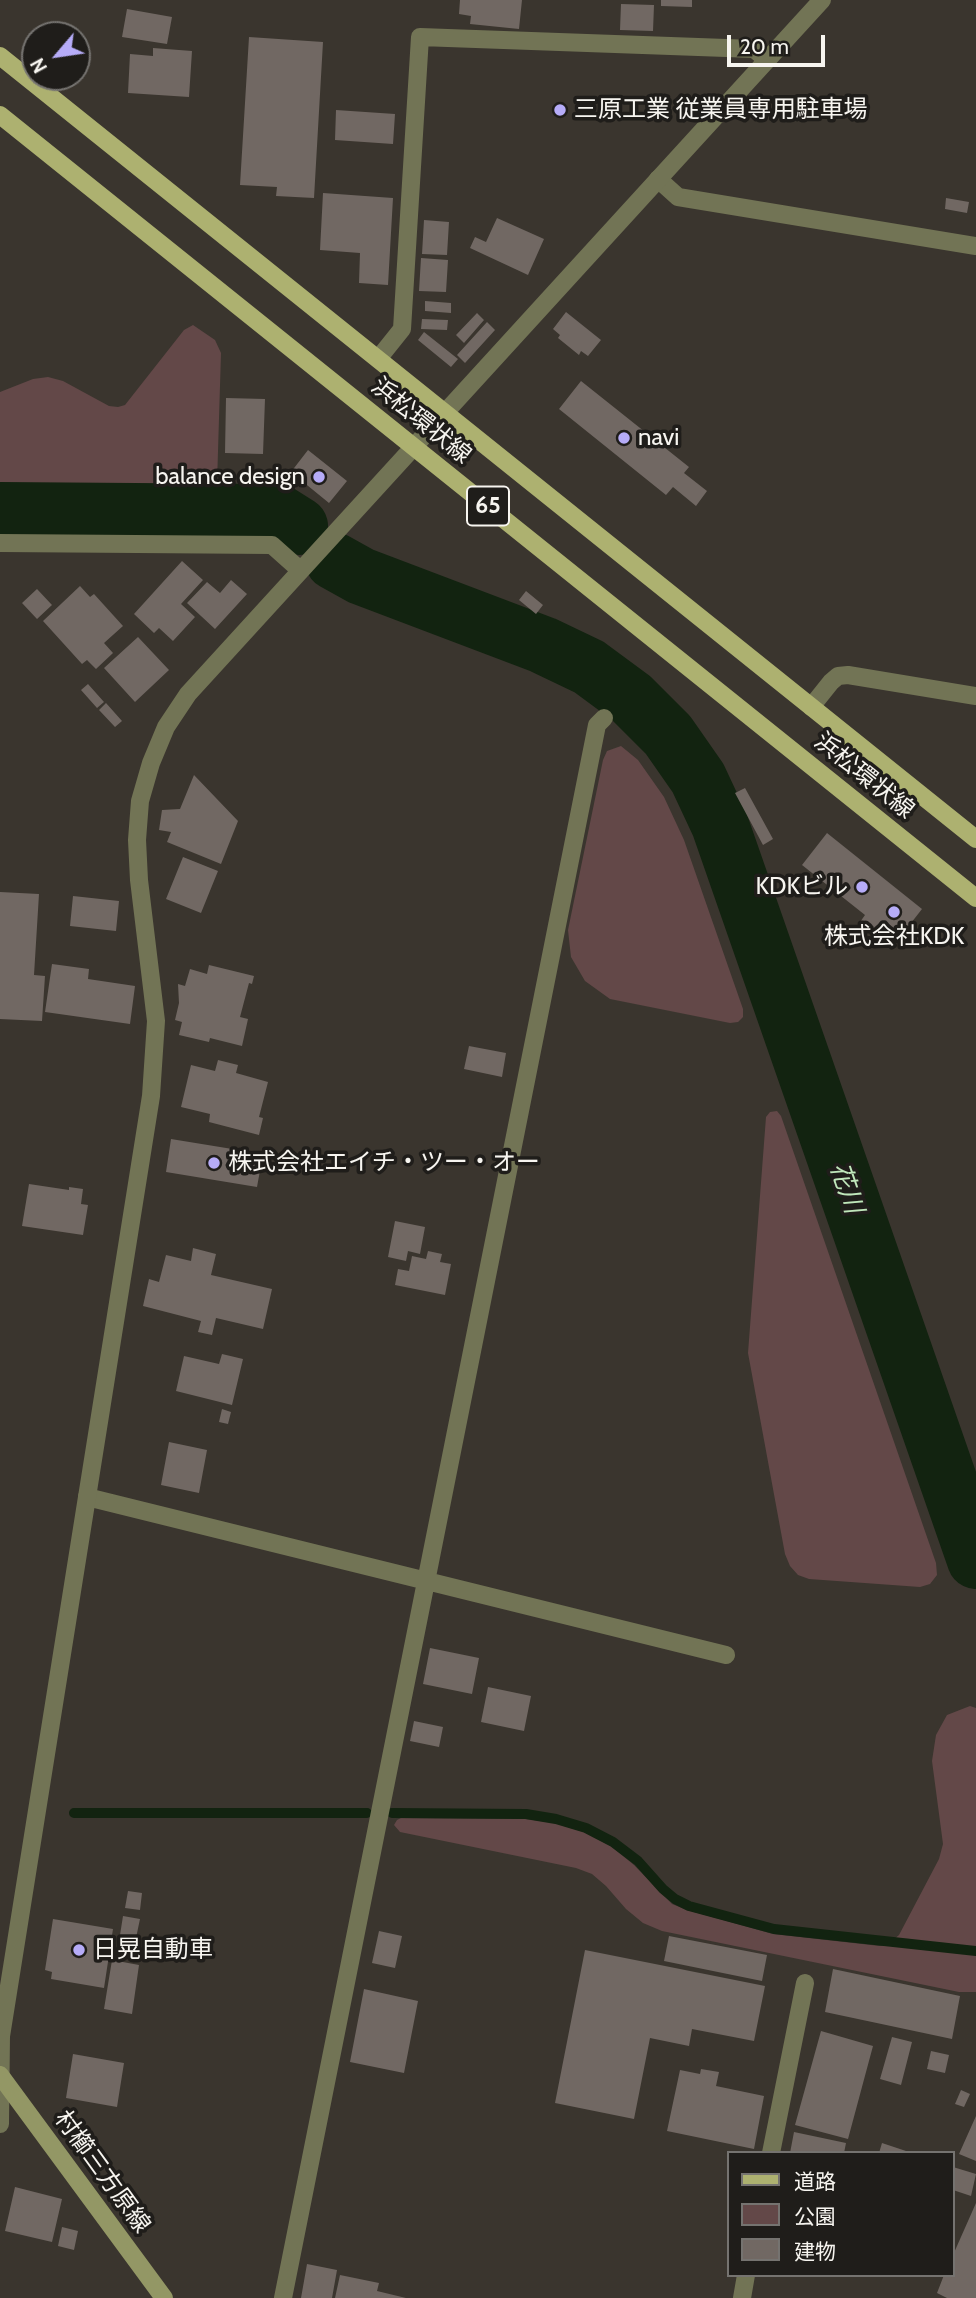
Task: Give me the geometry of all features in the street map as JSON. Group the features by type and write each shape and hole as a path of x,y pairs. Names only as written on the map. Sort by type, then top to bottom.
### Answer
{"main road":[{"name":"浜松環状線","path":"0,56 976,839"},
{"name":"浜松環状線","path":"0,115 976,898"},
{"name":"村櫛三方原線","path":"1,2076 164,2298"}],"street":[{"path":"0,2124 1,2036 155,1058 153,983 139,880 137,840 141,801 151,763 166,727 188,694 822,0"},
{"path":"378,359 402,329 420,37 754,49 767,60"},
{"path":"658,179 678,197 976,246"},
{"path":"0,543 272,545 300,570"},
{"path":"811,707 838,676 976,696"},
{"path":"283,2298 597,724 604,718"},
{"path":"87,1497 726,1655"},
{"path":"771,2151 805,1983"},
{"path":"741,2298 746,2277"}],"green space":[{"path":"193,325 215,340 221,353 215,491 209,496 0,497 0,392 33,379 48,377 63,381 109,406 125,405 184,330"},
{"path":"621,746 638,760 664,797 684,840 743,1009 743,1017 738,1022 730,1023 610,999 585,981 571,957 568,930 603,760 607,751"},
{"path":"777,1111 781,1116 936,1563 937,1575 930,1584 920,1587 809,1579 798,1575 785,1554 748,1353 766,1117 770,1112"},
{"path":"970,1706 976,1708 976,1992 959,1992 662,1931 643,1923 592,1874 576,1868 400,1832 394,1825 401,1818 526,1819 555,1823 584,1832 611,1846 672,1904 687,1910 773,1934 887,1945 899,1935 939,1859 943,1844 932,1761 936,1735 947,1715"}],"building":[{"path":"460,0 522,0 519,29 470,24 471,16 459,14"},
{"path":"661,0 692,0 692,7 661,6"},
{"path":"621,4 654,5 653,31 620,30"},
{"path":"127,9 172,17 167,44 122,37"},
{"path":"249,37 323,42 314,198 276,196 277,187 240,185"},
{"path":"153,48 192,51 189,97 128,93 130,54 153,56"},
{"path":"336,110 395,114 393,144 335,140"},
{"path":"323,193 393,198 388,285 359,283 360,253 320,250"},
{"path":"946,198 969,202 967,213 945,209"},
{"path":"497,218 544,239 528,275 470,248 475,237 486,242"},
{"path":"424,220 449,222 447,255 422,254"},
{"path":"421,258 448,260 446,292 419,291"},
{"path":"425,301 451,303 451,313 425,311"},
{"path":"566,312 601,340 588,356 581,351 579,355 558,338 560,335 553,329"},
{"path":"477,313 484,320 464,343 456,335"},
{"path":"422,319 448,320 447,330 421,329"},
{"path":"487,322 495,330 465,363 457,355"},
{"path":"424,332 458,359 451,367 418,340"},
{"path":"581,381 689,467 684,473 707,491 696,506 673,487 666,495 559,409"},
{"path":"226,398 265,399 263,454 225,453"},
{"path":"308,450 347,481 329,503 291,472"},
{"path":"182,561 203,580 181,604 195,617 173,641 159,628 154,633 134,614"},
{"path":"231,580 247,594 215,629 187,603 207,582 220,593"},
{"path":"80,586 90,597 94,594 123,626 104,643 113,653 96,669 87,660 82,664 43,621"},
{"path":"37,589 52,605 37,619 22,603"},
{"path":"526,591 543,605 536,614 519,600"},
{"path":"138,637 169,670 135,702 104,668"},
{"path":"88,684 104,702 97,708 81,690"},
{"path":"106,703 122,721 115,727 99,710"},
{"path":"194,775 238,821 221,864 167,842 171,832 159,830 162,810 180,809"},
{"path":"745,788 773,839 763,845 735,793"},
{"name":"KDKビル","path":"827,833 922,909 897,941 885,931 878,940 858,925 865,915 802,865"},
{"path":"183,857 218,871 201,913 166,899"},
{"path":"0,892 39,894 34,975 45,976 42,1021 0,1019"},
{"path":"73,896 119,901 116,931 70,926"},
{"path":"52,964 89,969 88,979 135,986 130,1024 45,1012"},
{"path":"209,965 254,976 252,984 249,983 240,1017 248,1019 242,1046 210,1038 209,1042 179,1035 182,1022 175,1020 179,1003 178,984 185,986 190,969 207,974"},
{"path":"469,1046 506,1053 502,1077 464,1069"},
{"path":"218,1060 238,1065 236,1073 268,1082 259,1117 263,1118 259,1135 209,1122 210,1114 181,1107 191,1065 215,1071"},
{"path":"171,1139 263,1154 257,1187 166,1172"},
{"path":"29,1184 69,1190 69,1187 83,1189 81,1204 88,1205 83,1235 22,1226"},
{"path":"395,1221 425,1227 420,1254 408,1251 406,1261 388,1257"},
{"path":"193,1248 216,1254 211,1275 272,1289 263,1329 216,1318 212,1335 198,1332 201,1321 143,1306 149,1279 159,1282 166,1255 191,1261"},
{"path":"428,1251 442,1254 440,1262 451,1264 445,1295 395,1285 398,1269 409,1271 412,1256 426,1259"},
{"path":"222,1354 243,1359 232,1405 176,1391 184,1356 219,1364"},
{"path":"222,1409 231,1412 228,1424 219,1422"},
{"path":"169,1442 207,1450 199,1493 161,1485"},
{"path":"430,1648 479,1658 472,1694 423,1684"},
{"path":"488,1687 531,1696 524,1731 481,1722"},
{"path":"414,1721 443,1727 439,1747 410,1741"},
{"path":"128,1891 142,1893 140,1910 125,1908"},
{"path":"123,1916 140,1919 136,1938 120,1935"},
{"name":"日晃自動車","path":"53,1919 113,1929 104,1988 51,1979 52,1972 45,1970"},
{"path":"379,1931 402,1936 395,1968 372,1963"},
{"path":"669,1936 767,1955 762,1981 664,1961"},
{"path":"585,1950 765,1986 754,2041 692,2029 689,2046 650,2038 634,2119 555,2103"},
{"path":"112,1960 139,1965 132,2014 104,2009"},
{"path":"833,1969 960,1996 952,2039 825,2012"},
{"path":"364,1989 418,2001 404,2073 350,2062"},
{"path":"821,2031 873,2046 848,2139 795,2125"},
{"path":"892,2037 912,2042 901,2085 880,2079"},
{"path":"931,2051 949,2055 945,2073 927,2069"},
{"path":"73,2054 124,2063 117,2107 66,2098"},
{"path":"701,2069 719,2072 716,2086 764,2096 754,2149 667,2131 680,2070 700,2074"},
{"path":"961,2090 970,2094 964,2107 955,2104"},
{"path":"976,2116 976,2161 959,2154"},
{"path":"794,2132 846,2143 844,2151 790,2151"},
{"path":"882,2143 906,2151 880,2151"},
{"path":"955,2168 976,2174 971,2196 955,2191"},
{"path":"15,2187 62,2199 52,2242 5,2231"},
{"path":"976,2203 976,2298 947,2298 937,2293 943,2277 955,2277 955,2250"},
{"path":"62,2227 78,2231 74,2250 58,2246"},
{"path":"307,2264 337,2270 332,2298 301,2298"},
{"path":"340,2275 379,2283 377,2291 406,2298 335,2298"}],"waterway":[{"path":"0,511 269,513 280,514 299,526"},
{"name":"花川","path":"334,561 361,576 543,645 589,667 631,698 668,735 698,778 720,825 976,1560"},
{"path":"74,1813 367,1813"},
{"path":"392,1813 526,1814 556,1819 586,1828 613,1842 638,1861 663,1889 689,1906 774,1929 976,1951"}],"place":[{"name":"三原工業 従業員専用駐車場","path":"560,110"},
{"name":"navi","path":"624,438"},
{"name":"balance design","path":"319,477"},
{"name":"KDKビル","path":"862,887"},
{"name":"株式会社KDK","path":"894,912"},
{"name":"株式会社エイチ・ツー・オー","path":"214,1163"},
{"name":"日晃自動車","path":"79,1950"}]}
